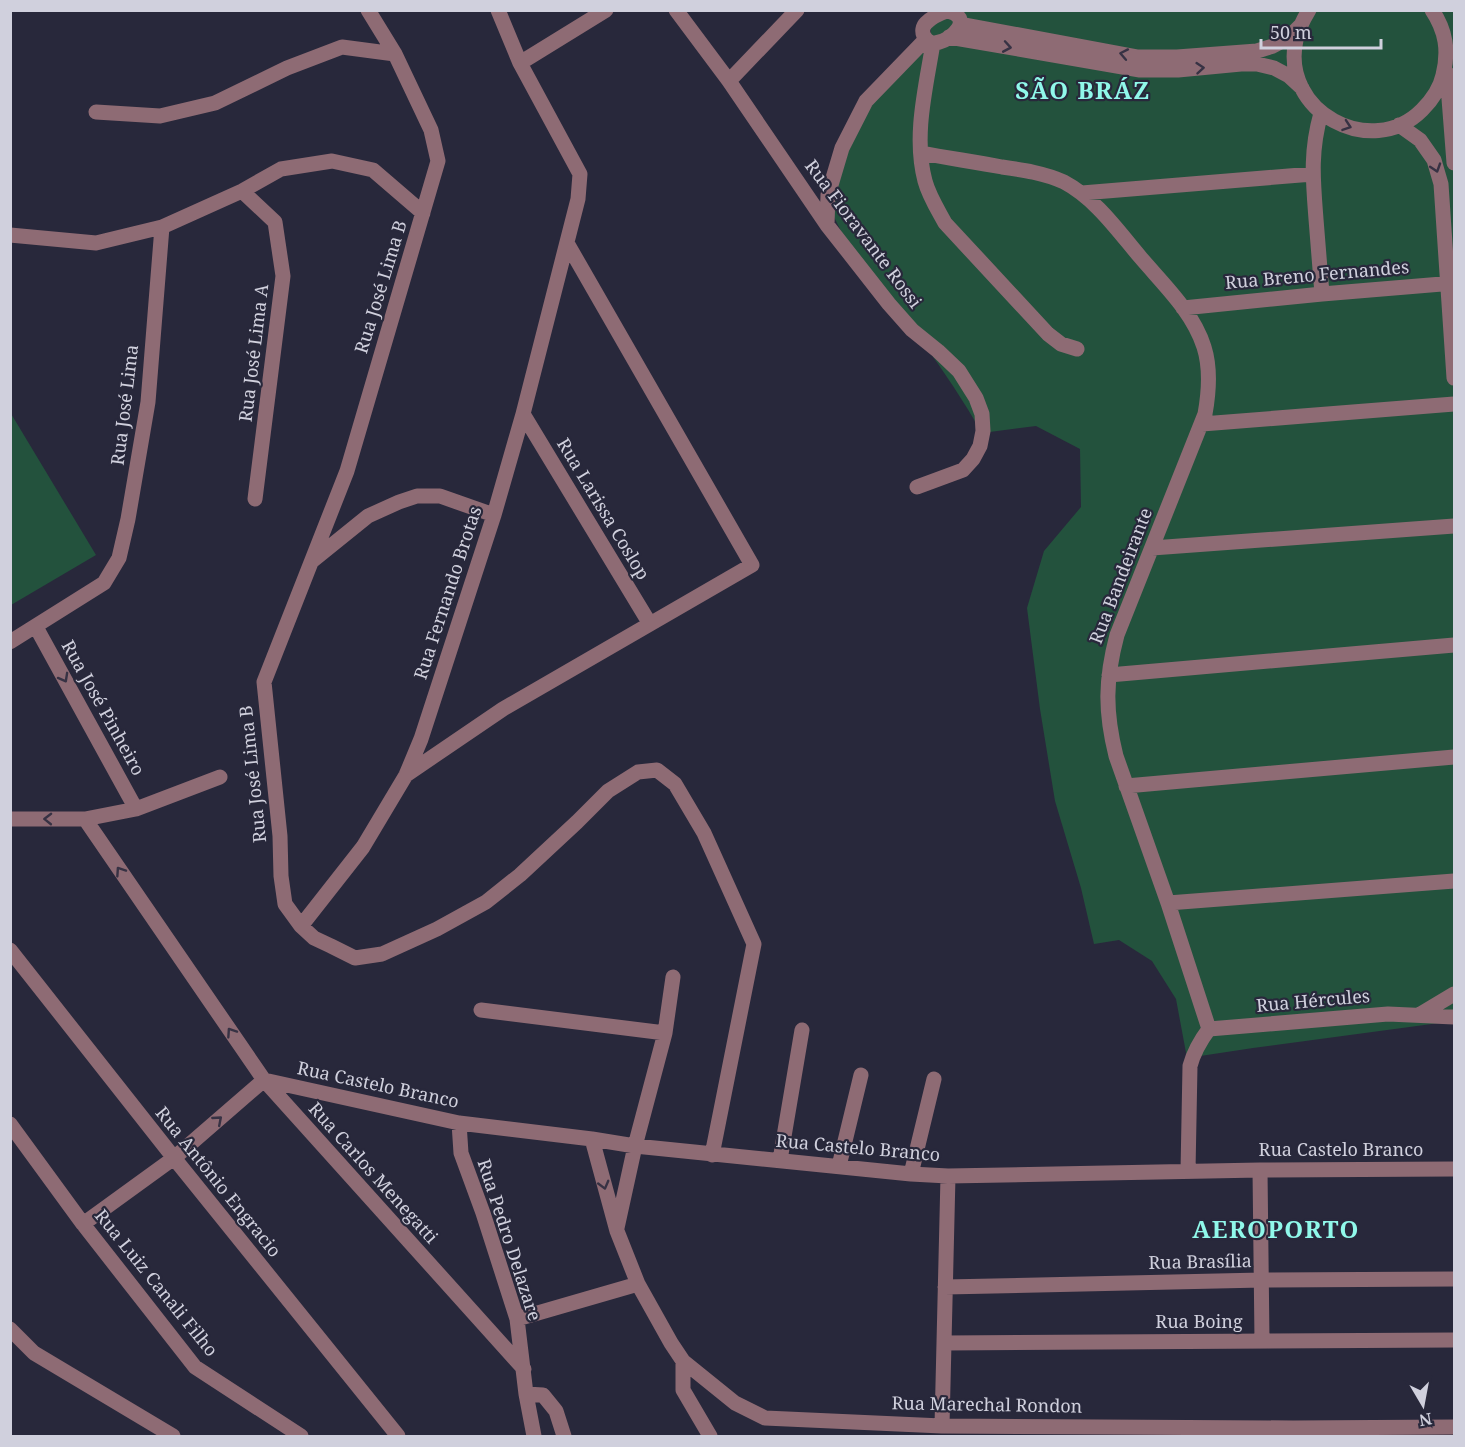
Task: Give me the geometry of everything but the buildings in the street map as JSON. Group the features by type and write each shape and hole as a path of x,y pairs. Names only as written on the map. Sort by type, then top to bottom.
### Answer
{"street":[{"name":"Rua José Lima B","path":"368,10 395,54 431,130 438,161 347,471 264,682 285,904 301,926 314,938 355,958 382,954 437,929 486,902 520,875 608,791 638,772 657,770 675,784 704,833 754,944 712,1155"},
{"name":"Rua Fernando Brotas","path":"301,926 363,847 406,775 421,740 494,515 523,414 578,199 580,174 520,63 498,10"},
{"path":"520,63 606,10"},
{"name":"Rua Fioravante Rossi","path":"676,10 729,81 827,225 912,330 959,371 976,398 982,414 983,431 980,446 973,459 963,470 917,487"},
{"path":"729,81 797,10"},
{"path":"1309,10 1300,26 1296,41 1294,57 1296,73 1310,101 1321,113 1338,124 1358,130 1379,130 1399,126 1417,115 1432,100 1442,82 1446,62"},
{"path":"1432,10 1446,41"},
{"path":"1443,10 1455,163"},
{"path":"951,12 958,16 960,24 958,31 937,43 929,41 924,36 923,28 930,14 951,12"},
{"path":"960,24 1138,57 1158,58 1257,51 1288,38 1300,26"},
{"path":"949,37 1140,70 1178,70 1257,64 1274,68 1289,76 1302,88"},
{"path":"929,41 921,153 925,181 934,203 945,223 1048,334 1061,344 1077,349"},
{"path":"827,225 828,195 842,148 866,101 929,41"},
{"path":"96,112 160,116 215,103 287,68 342,47 395,54"},
{"path":"1321,113 1313,152 1313,174 1322,294"},
{"path":"1399,126 1420,140 1434,160 1441,184 1451,283 1455,378"},
{"name":"Rua Bandeirante","path":"921,153 1038,173 1063,182 1082,193 1100,210 1183,308 1196,327 1204,347 1209,370 1209,392 1205,414 1117,635 1110,659 1107,708 1110,732 1126,786 1168,903 1209,1029"},
{"path":"10,235 96,243 162,227 242,191 281,169 332,161 373,170 423,213"},
{"path":"1082,193 1313,174"},
{"name":"Rua José Lima A","path":"242,191 275,222 284,276 255,499"},
{"name":"Rua José Lima","path":"36,627 104,583 119,558 148,402 162,227"},
{"path":"406,775 503,710 752,565 567,243"},
{"name":"Rua Breno Fernandes","path":"1183,308 1451,283"},
{"path":"1202,424 1455,404"},
{"name":"Rua Larissa Coslop","path":"523,414 650,624"},
{"path":"309,564 368,516 417,496 440,496 494,515"},
{"path":"1152,548 1455,526"},
{"path":"10,642 36,627"},
{"name":"Rua José Pinheiro","path":"36,627 136,809"},
{"path":"1109,675 1455,645"},
{"path":"1126,786 1455,758"},
{"path":"10,819 85,819 136,809 220,777"},
{"name":"Rua Carlos Menegatti","path":"85,819 264,1080 524,1370"},
{"path":"1168,903 1455,880"},
{"name":"Rua Antônio Engracio","path":"11,952 398,1437"},
{"path":"617,1231 635,1146 665,1033 674,977"},
{"path":"1419,1015 1455,994"},
{"path":"481,1010 665,1033"},
{"name":"Rua Hércules","path":"1209,1029 1388,1014 1455,1017"},
{"path":"1188,1171 1190,1066 1193,1053 1209,1029"},
{"path":"780,1160 802,1030"},
{"path":"839,1166 861,1075"},
{"path":"911,1174 934,1079"},
{"path":"83,1224 174,1158 264,1080"},
{"name":"Rua Castelo Branco","path":"264,1080 459,1123 712,1155 911,1174 948,1176 1455,1169"},
{"name":"Rua Pedro Delazare","path":"459,1123 461,1152 517,1319 524,1370"},
{"name":"Rua Luiz Canali Filho","path":"10,1124 83,1224 195,1367 301,1437"},
{"name":"Rua Marechal Rondon","path":"592,1139 617,1231 638,1284 671,1343 683,1361 735,1403 765,1418 1126,1432 1294,1432 1455,1427"},
{"path":"1260,1170 1262,1341"},
{"path":"942,1425 948,1176"},
{"name":"Rua Brasília","path":"945,1287 1262,1280 1455,1279"},
{"path":"517,1319 638,1284"},
{"path":"10,1329 34,1353 173,1437"},
{"name":"Rua Boing","path":"945,1342 1455,1340"},
{"path":"683,1361 683,1390 710,1437"},
{"path":"524,1370 534,1437"},
{"path":"526,1394 543,1395 556,1411 564,1437"}],"green space":[{"path":"929,11 1454,11 1454,1021 1187,1058 1176,999 1152,961 1119,940 1094,944 1081,888 1055,801 1027,608 1044,551 1081,507 1080,449 1036,426 982,433 933,357 843,235 834,217 830,194 858,116 931,33"},
{"path":"10,412 96,555 11,605 10,605"}],"district":[{"name":"SÃO BRÁZ","path":"1083,91"},
{"name":"AEROPORTO","path":"1276,1230"}]}
